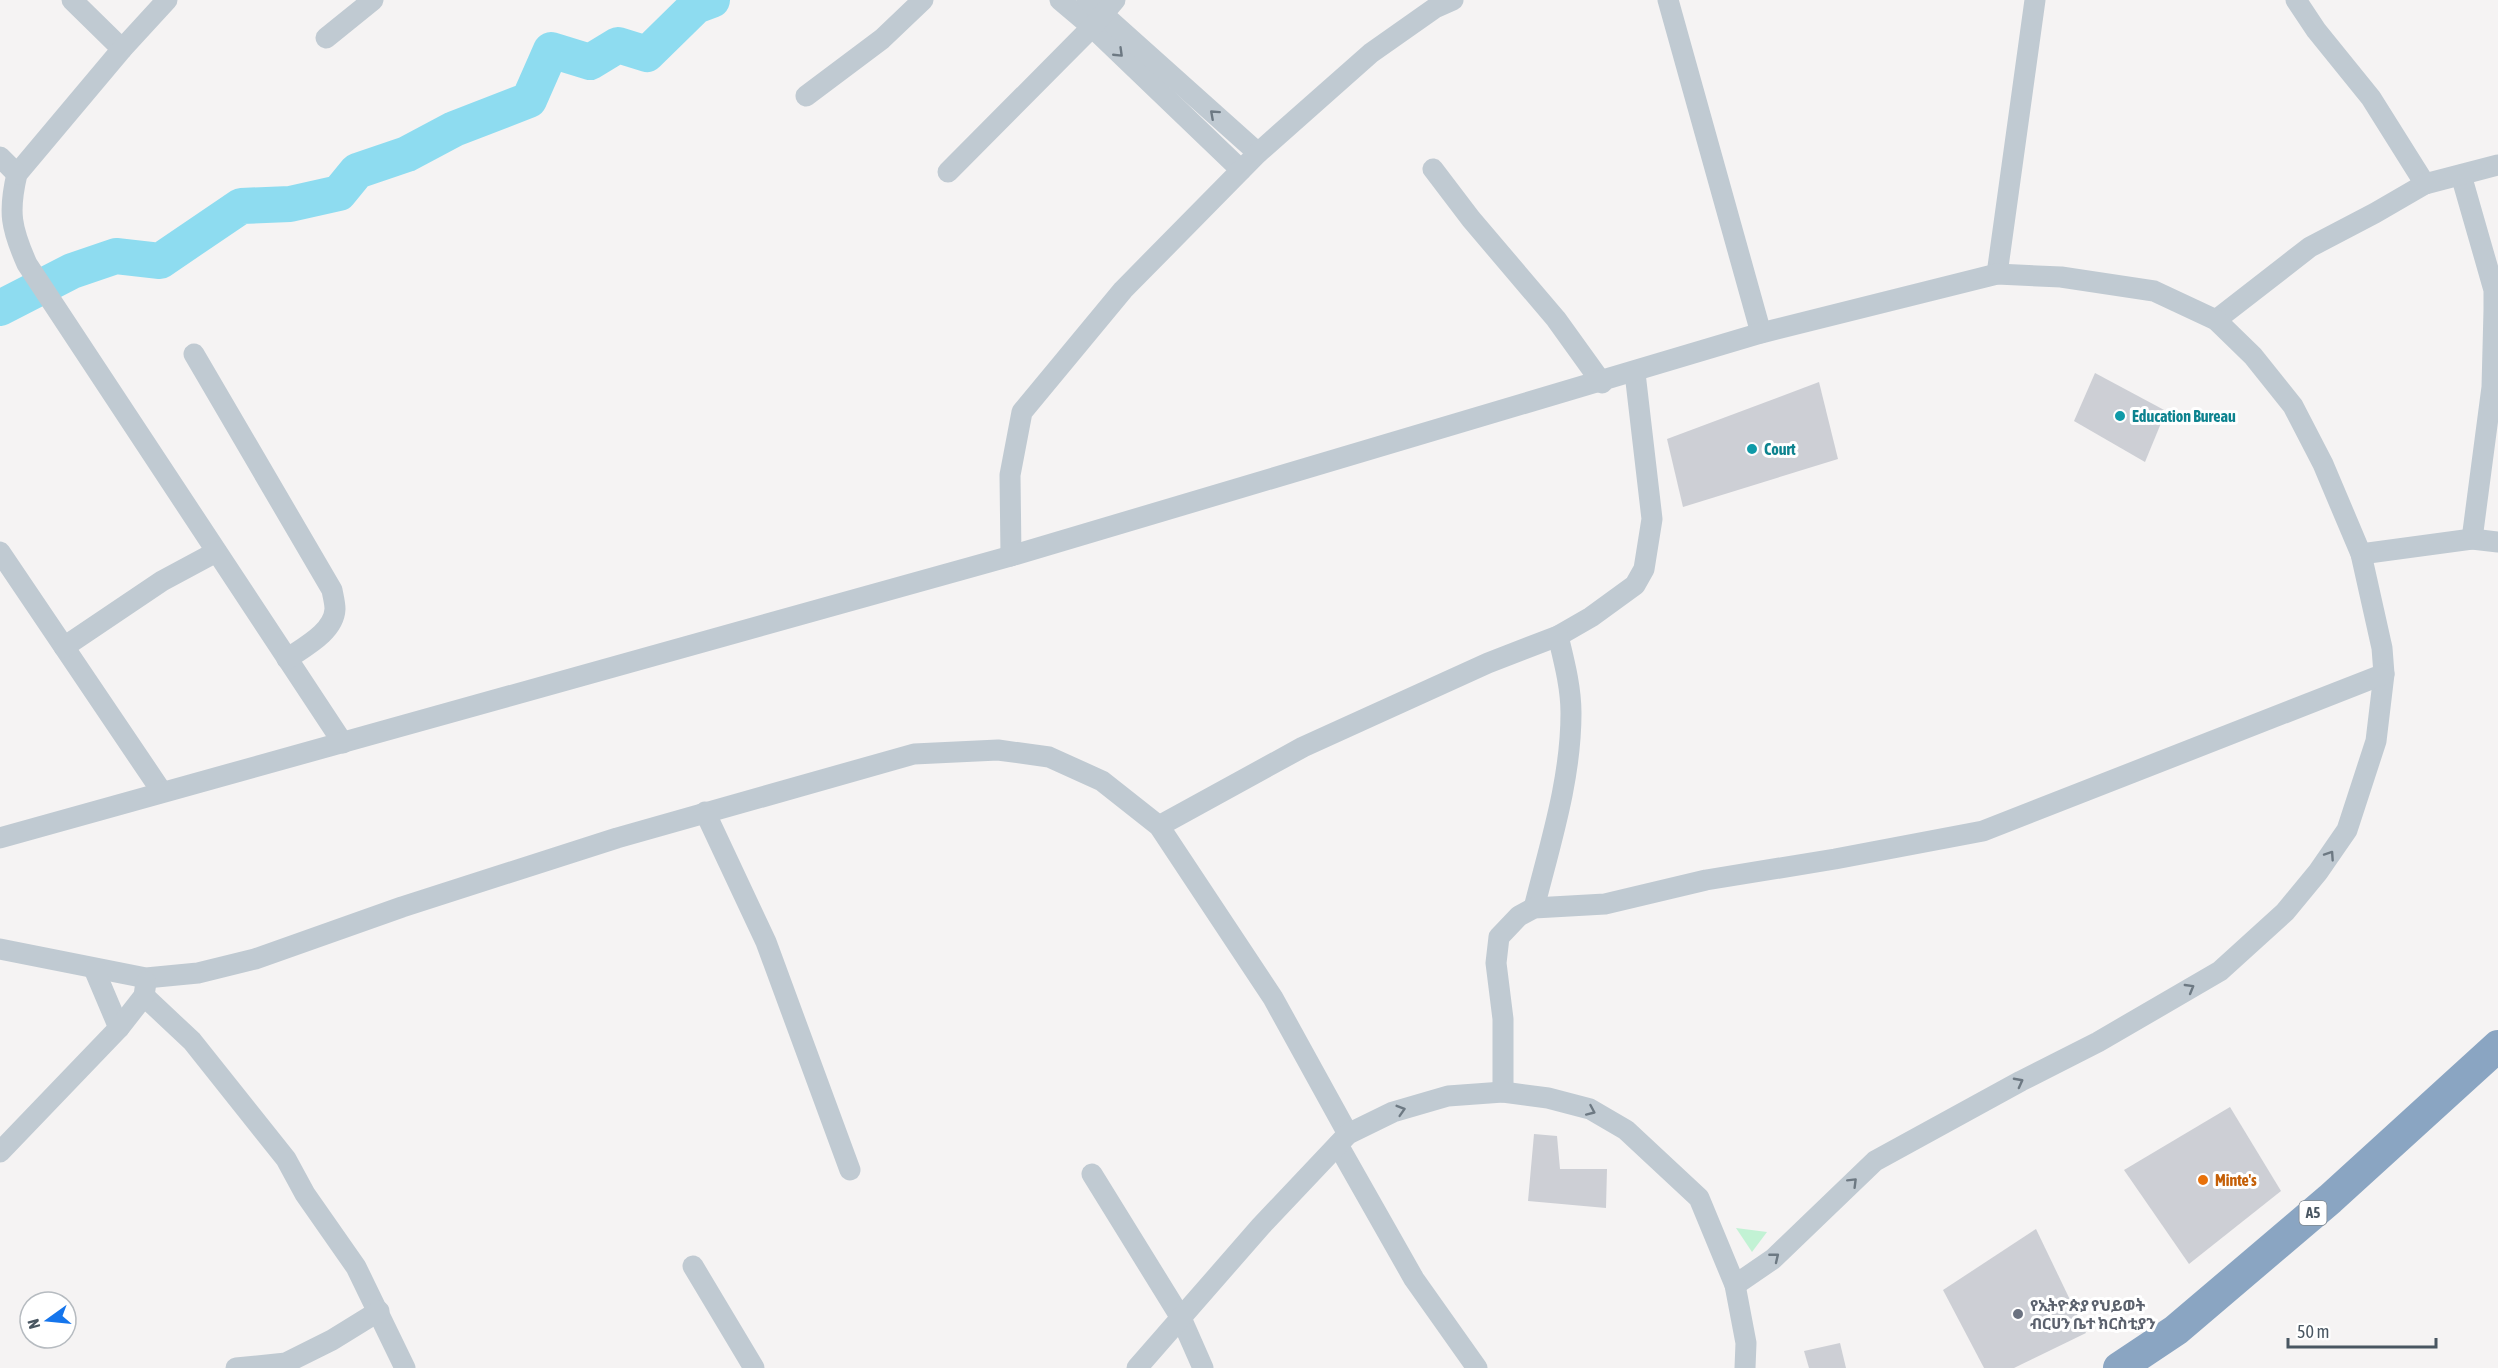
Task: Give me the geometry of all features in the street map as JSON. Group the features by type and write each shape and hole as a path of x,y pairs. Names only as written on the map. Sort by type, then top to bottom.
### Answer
{"highway":[{"name":"A5","path":"2119,1368 2176,1330 2331,1199 2498,1046"}],"street":[{"path":"72,0 122,49"},
{"path":"167,0 122,49 17,174 7,232 343,742"},
{"path":"326,38 373,0"},
{"path":"806,96 882,39 923,0"},
{"path":"1060,0 1099,10 1258,153"},
{"path":"1011,556 1010,475 1022,412 1123,290 1258,153 1371,53 1435,8 1453,0"},
{"path":"1668,0 1761,333"},
{"path":"1997,274 2035,0"},
{"path":"2296,0 2316,30 2371,98 2425,184"},
{"path":"1099,10 1241,170"},
{"path":"948,172 1099,10"},
{"path":"0,157 17,174"},
{"path":"2216,320 2310,246 2425,184 2498,165"},
{"path":"1433,169 1471,219 1556,320 1602,382"},
{"path":"2461,175 2494,290 2496,310 2492,387 2472,539"},
{"path":"0,838 1011,556 1635,373 1761,333 1997,274 2061,277 2154,291 2216,320 2253,356 2293,406 2323,464 2361,554 2382,648 2384,674 2376,741 2347,830 2318,872 2284,912 2220,971 2098,1042 2021,1081 1875,1161 1773,1259 1735,1285"},
{"path":"194,354 332,590 335,610 329,625 316,639 287,659"},
{"path":"1159,826 1303,747 1488,663 1558,636 1635,585 1644,569 1652,519 1635,373"},
{"path":"2361,554 2472,539 2498,542"},
{"path":"0,552 162,792"},
{"path":"64,647 162,581 216,552"},
{"path":"1534,908 1564,785 1569,752 1571,712 1568,678 1558,636"},
{"path":"1503,1092 1503,1019 1496,963 1498,937 1519,916 1534,908 1605,904 1706,880 1983,831 2384,674"},
{"path":"0,1152 119,1028 145,987 255,959 402,907 705,812 914,754 998,750 1048,757 1102,780 1159,826 1273,998 1414,1279 1477,1368"},
{"path":"705,812 766,942 850,1170"},
{"path":"0,949 61,960 145,987 192,1041 286,1159 305,1194 356,1266 405,1368"},
{"path":"94,969 119,1028"},
{"path":"1137,1368 1262,1226 1343,1140 1393,1112 1448,1096 1503,1092 1548,1098 1590,1109 1626,1130 1699,1198 1735,1285 1746,1343 1745,1368"},
{"path":"1092,1174 1181,1318 1203,1368"},
{"path":"693,1266 754,1368"},
{"path":"236,1368 283,1365 332,1340 379,1311"}],"green space":[{"path":"1736,1228 1767,1232 1752,1252"}],"building":[{"name":"Education Bureau","path":"2095,373 2166,411 2145,462 2074,421"},
{"name":"Court","path":"1819,382 1838,459 1683,507 1667,439"},
{"name":"Minte's","path":"2230,1107 2281,1191 2189,1264 2124,1170"},
{"path":"1534,1134 1557,1136 1560,1169 1607,1169 1606,1208 1528,1201"},
{"path":"2036,1229 2086,1333 2014,1368 1984,1368 1943,1290"},
{"path":"1840,1343 1846,1368 1809,1368 1804,1351"}],"waterway":[{"path":"0,308 72,271 116,256 160,261 241,206 290,204 339,193 357,171 407,154 454,129 529,100 551,50 590,62 618,45 647,54 696,6 712,0"}],"place":[{"name":"Education Bureau","path":"2120,416"},
{"name":"Court","path":"1752,449"},
{"name":"Minte's","path":"2203,1180"},
{"name":"የኢትዮጵያ የህይወት ብርሀን ቤተ ክርስቲያን","path":"2018,1314"}]}
